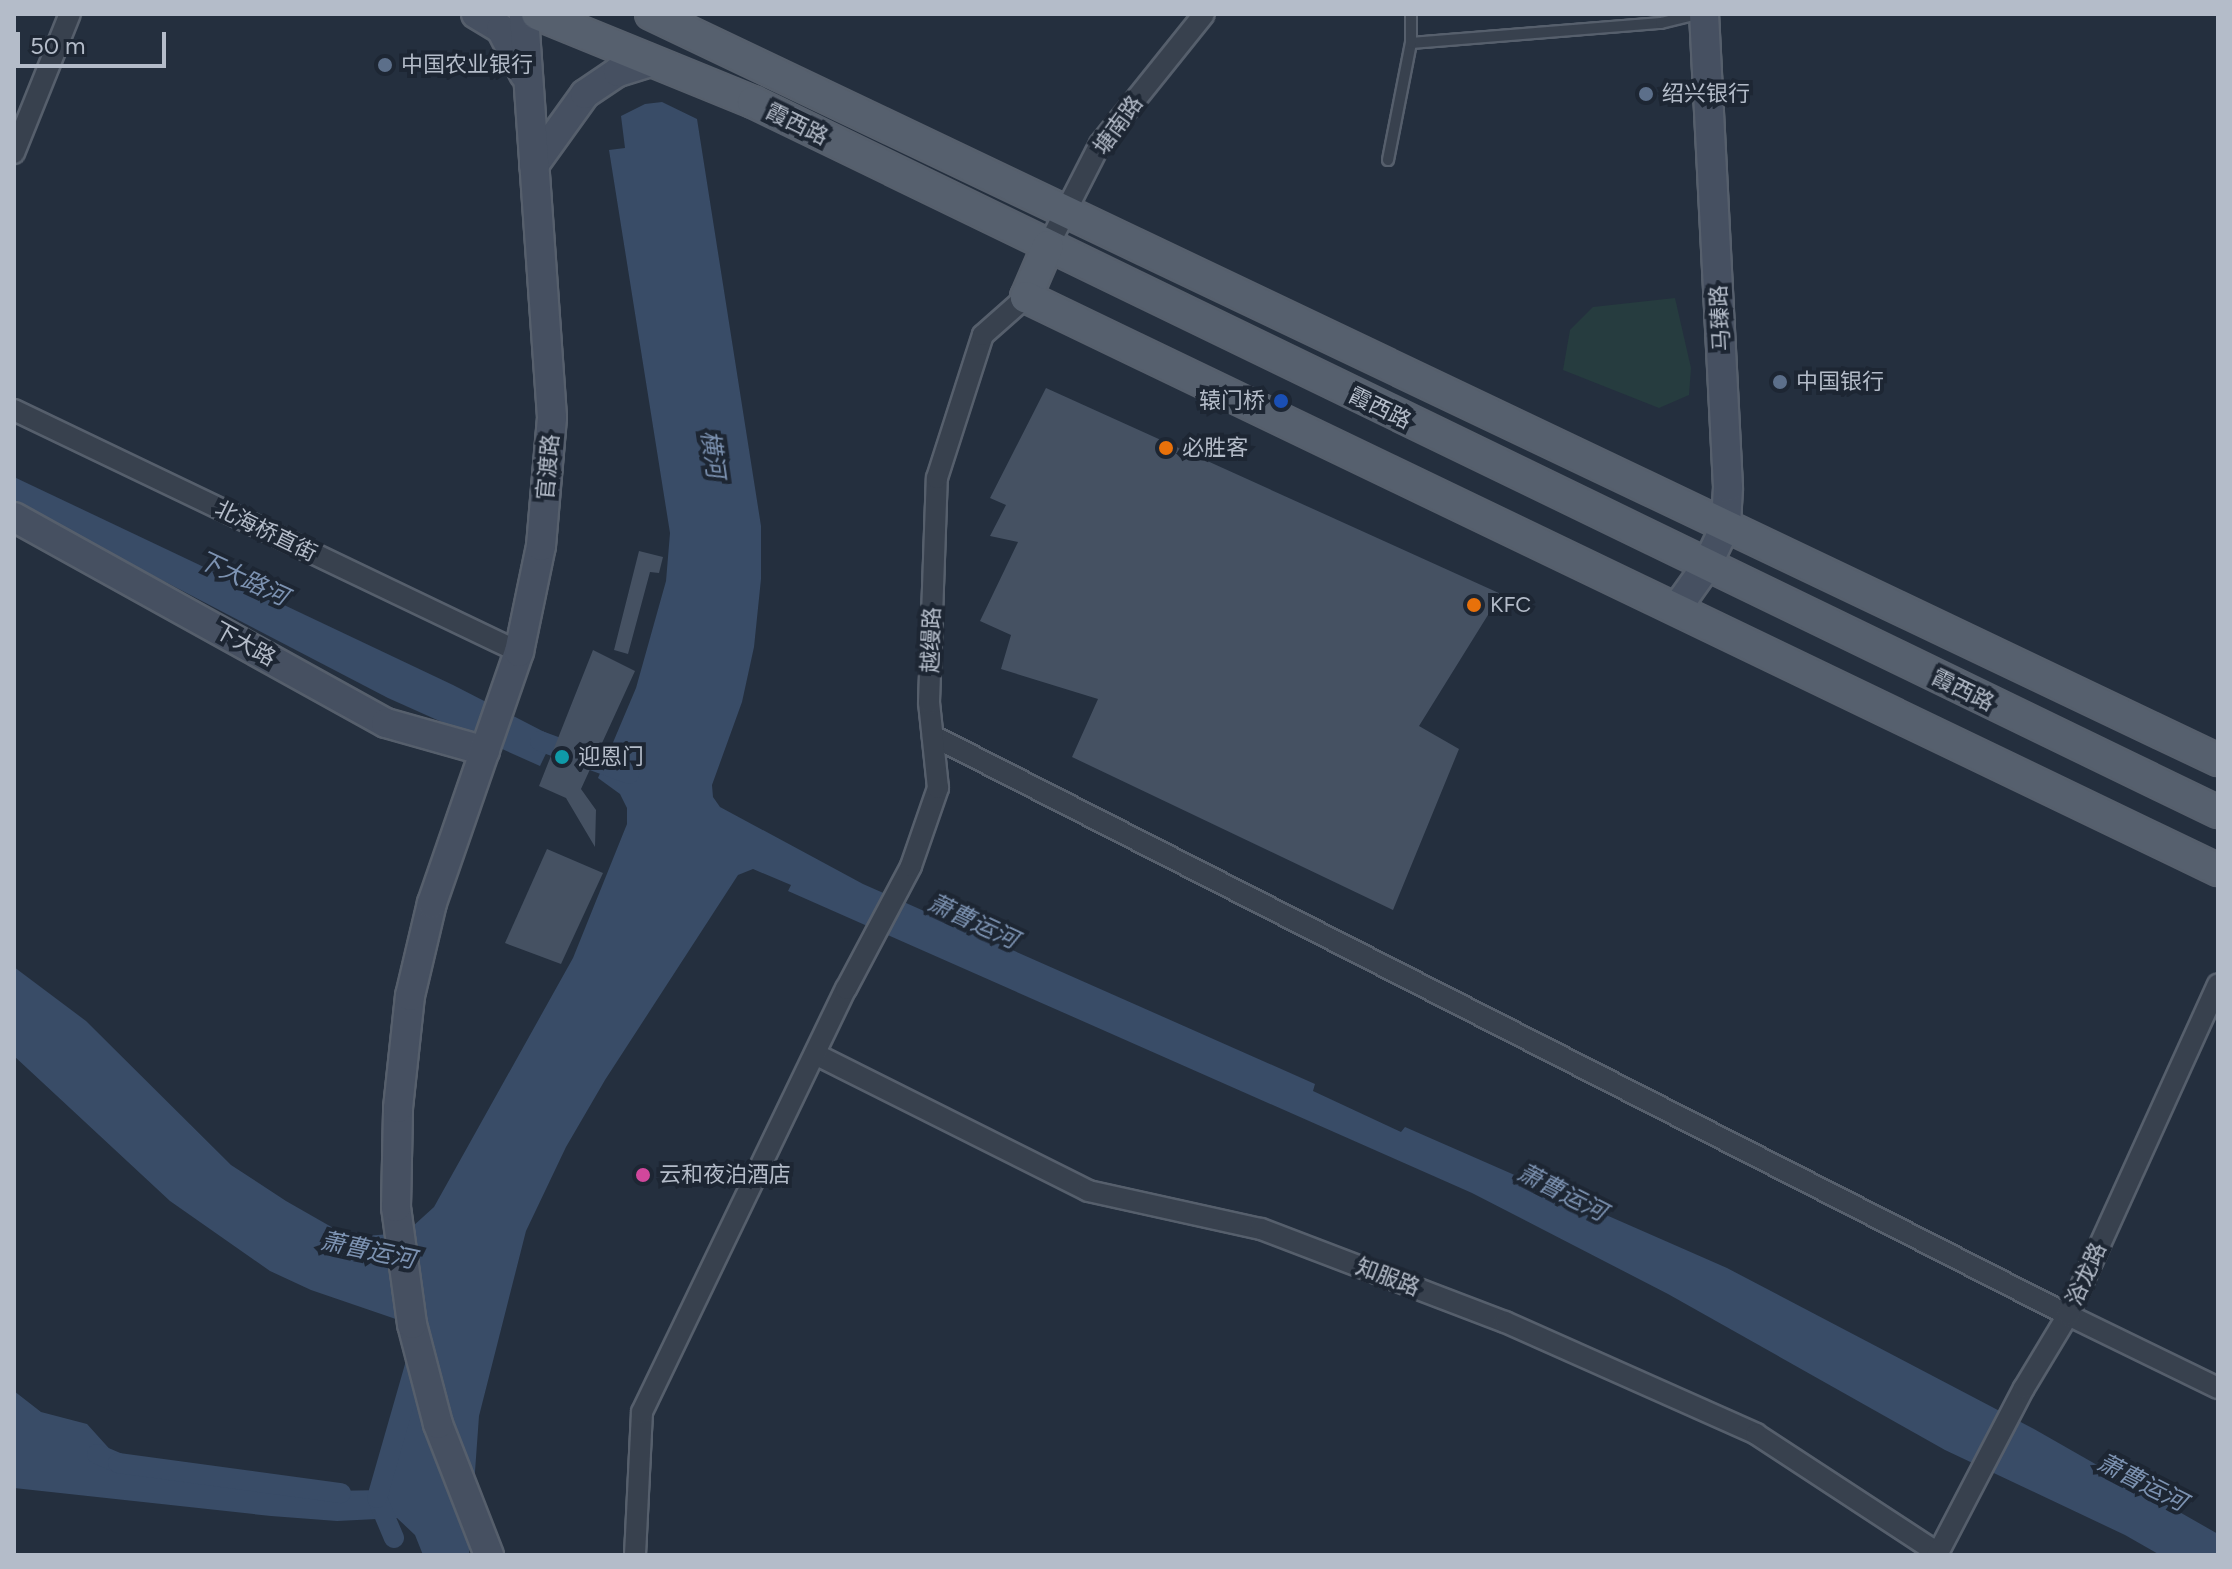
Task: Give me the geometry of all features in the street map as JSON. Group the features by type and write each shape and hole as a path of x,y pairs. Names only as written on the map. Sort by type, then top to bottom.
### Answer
{"main road":[{"name":"霞西路","path":"537,14 592,39 698,79 2218,812"},
{"name":"霞西路","path":"651,14 687,28 2218,760"},
{"path":"1048,246 1026,297 2218,870"}],"street":[{"path":"14,153 70,14"},
{"path":"476,14 501,29 529,82"},
{"name":"官渡路","path":"489,1555 434,1410 412,1324 396,1207 398,1108 410,996 432,903 519,652 541,546 552,417 524,14"},
{"name":"塘南路","path":"1048,246 1100,144 1204,14"},
{"name":"马臻路","path":"1676,609 1706,567 1726,525 1728,487 1701,14"},
{"path":"534,165 585,94 618,72 653,61"},
{"name":"越缦路","path":"635,1555 642,1412 846,989 911,866 938,788 929,702 937,478 983,335 1026,297"},
{"name":"北海桥直街","path":"14,410 519,652"},
{"name":"下大路","path":"14,517 386,723 485,751"},
{"path":"933,736 2068,1315 2218,1388"},
{"name":"浴龙路","path":"1938,1554 2024,1388 2068,1315 2218,984"},
{"name":"知服路","path":"815,1054 1088,1191 1261,1229 1519,1328 1756,1434 1938,1554"}],"lane":[{"path":"1388,160 1411,43 1411,14"},
{"path":"1411,43 1661,23 1701,14"}],"green space":[{"path":"1675,298 1691,368 1689,395 1659,408 1563,370 1570,330 1593,307"}],"water":[{"path":"662,102 697,119 761,526 761,579 754,647 742,702 712,785 713,797 720,807 863,884 1315,1084 1313,1091 1401,1132 1405,1127 1727,1268 2034,1429 2218,1534 2218,1555 2160,1555 2125,1535 1945,1450 1668,1294 1472,1193 788,891 791,885 753,869 738,875 605,1080 566,1147 526,1231 479,1416 469,1555 423,1555 415,1535 397,1518 337,1521 271,1516 14,1488 14,1391 41,1412 87,1424 124,1465 150,1476 329,1491 385,1490 427,1353 422,1328 311,1290 270,1271 170,1201 14,1056 14,967 86,1021 231,1165 335,1229 364,1236 391,1234 412,1227 434,1207 573,958 627,824 627,808 620,794 598,778 636,688 666,581 670,533 609,150 625,148 621,116 645,104"},
{"path":"14,477 453,685 554,737 540,766 388,698 14,503"}],"building":[{"path":"1046,388 1501,594 1419,726 1459,749 1393,910 1072,757 1098,699 1001,669 1011,635 980,621 1018,542 990,536 1006,505 990,498"},
{"path":"639,551 663,557 659,573 650,572 628,654 614,650"},
{"path":"593,650 635,671 581,789 596,810 595,847 566,798 539,786"},
{"path":"547,849 603,873 561,964 505,943"}],"waterway":[{"path":"540,741 629,774"},
{"path":"394,1538 377,1498 419,1352"},
{"path":"97,1454 118,1463 341,1493"}],"place":[{"name":"中国农业银行","path":"385,65"},
{"name":"绍兴银行","path":"1646,94"},
{"name":"中国银行","path":"1780,382"},
{"name":"辕门桥","path":"1281,401"},
{"name":"必胜客","path":"1166,448"},
{"name":"KFC","path":"1474,605"},
{"name":"迎恩门","path":"562,757"},
{"name":"云和夜泊酒店","path":"643,1175"}],"water label":[{"name":"横河","path":"713,454"},
{"name":"下大路河","path":"243,578"},
{"name":"萧曹运河","path":"973,921"},
{"name":"萧曹运河","path":"1562,1192"},
{"name":"萧曹运河","path":"368,1250"},
{"name":"萧曹运河","path":"2142,1482"}]}
